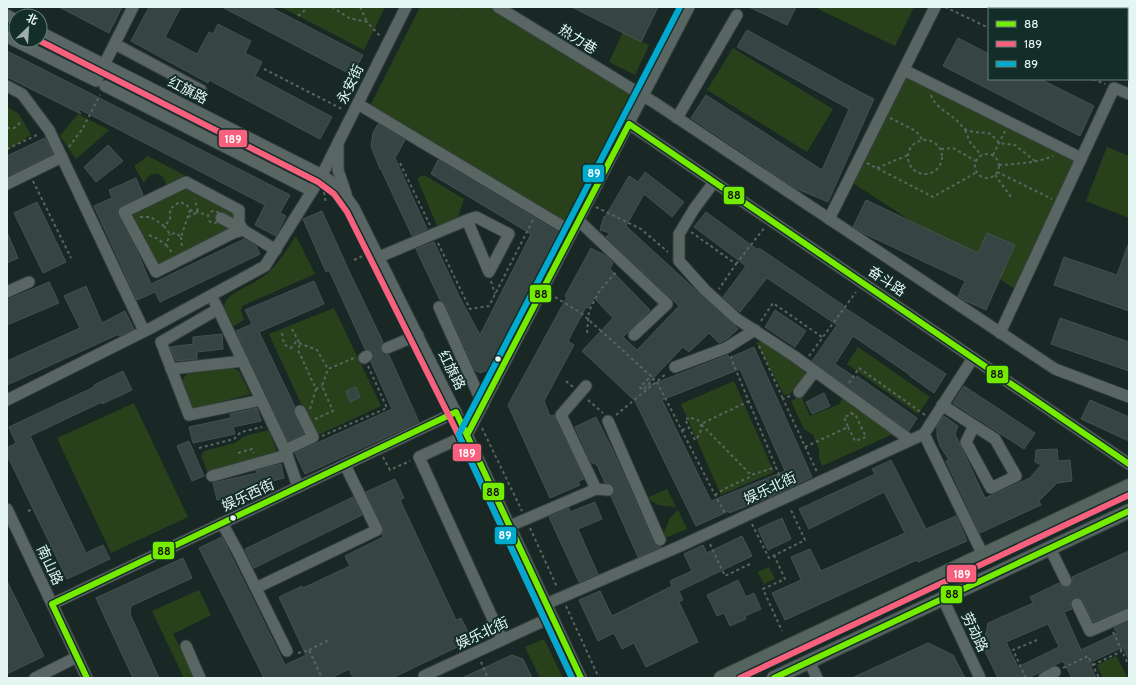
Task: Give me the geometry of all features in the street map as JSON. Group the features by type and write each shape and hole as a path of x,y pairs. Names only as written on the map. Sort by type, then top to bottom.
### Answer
{"main road":[{"path":"721,678 1129,486"},
{"path":"774,678 1129,511"}],"street":[{"path":"7,37 96,81 133,7"},
{"name":"永安街","path":"7,400 144,331 265,266 322,175 406,7"},
{"name":"热力巷","path":"498,7 677,118 1055,369 1129,397"},
{"path":"502,639 419,457 467,435 689,7"},
{"path":"829,219 935,7"},
{"path":"677,118 737,15"},
{"name":"红旗路","path":"48,36 322,175 340,188 351,204 379,258 456,412 581,678"},
{"path":"115,44 201,90"},
{"path":"904,70 1081,158"},
{"path":"7,86 22,94 49,130 144,331"},
{"path":"1000,333 1114,88 1129,94"},
{"path":"102,91 312,191"},
{"path":"358,104 572,232"},
{"name":"奋斗路","path":"629,124 1129,464"},
{"path":"338,143 338,170 351,204"},
{"path":"7,184 62,157"},
{"path":"186,182 239,210 239,229 156,272 124,212 186,182"},
{"path":"714,182 694,208 679,234 679,261 713,297 756,335 804,363 910,440"},
{"path":"379,258 476,217 509,234 489,272"},
{"path":"221,218 276,250"},
{"path":"467,220 489,272"},
{"path":"578,220 667,304 634,335"},
{"path":"7,292 29,282"},
{"path":"212,295 286,453 298,487"},
{"path":"439,307 483,405"},
{"path":"218,309 161,342 189,415 261,400"},
{"path":"387,348 418,335"},
{"path":"675,367 756,335"},
{"path":"973,358 924,434 983,555"},
{"path":"171,369 243,362"},
{"path":"799,392 815,371"},
{"path":"583,389 561,416 596,489"},
{"path":"942,405 995,439 1016,476 991,488 966,442 974,426"},
{"path":"212,476 286,453 313,438 300,411"},
{"name":"娱乐西街","path":"52,604 456,412"},
{"path":"608,421 660,540"},
{"name":"娱乐北街","path":"546,604 706,534 924,434"},
{"path":"256,588 376,530 345,465"},
{"path":"510,526 596,489 608,490"},
{"name":"南山路","path":"7,509 10,524 52,604 87,678"},
{"path":"222,523 287,651"},
{"path":"1050,548 1066,581"},
{"name":"劳动路","path":"942,599 980,678"},
{"path":"1077,604 1090,631 1129,614"},
{"name":"娱乐北街","path":"423,677 552,617"},
{"path":"186,646 200,678"},
{"path":"35,678 77,657"},
{"path":"809,661 817,678"},
{"path":"1044,678 1055,672"}],"path":[{"path":"298,16 305,10 306,7"},
{"path":"332,7 349,18 367,22"},
{"path":"360,7 367,22 388,44"},
{"path":"945,7 988,28"},
{"path":"264,69 337,106"},
{"path":"928,82 932,98 941,109 955,118 965,129 970,142 982,155"},
{"path":"62,157 83,128 102,91"},
{"path":"882,114 916,131 922,139"},
{"path":"993,156 1009,122"},
{"path":"7,128 14,128 20,123"},
{"path":"965,129 991,134 999,143 1015,145 1035,162"},
{"path":"8,148 37,135"},
{"path":"922,139 933,141 941,148 941,165 932,173 926,174 915,171 908,161 909,150 912,145 922,139"},
{"path":"941,148 953,148 976,161"},
{"path":"999,165 1035,162 1067,151"},
{"path":"986,154 996,158 999,165 995,175 987,178 983,177 977,172 975,165 976,161 982,155 986,154"},
{"path":"876,168 908,155"},
{"path":"859,159 934,198 977,172"},
{"path":"400,163 470,309 489,306 538,211"},
{"path":"997,172 1060,203"},
{"path":"29,173 71,258"},
{"path":"995,175 1011,198"},
{"path":"193,185 192,196 196,201 198,212"},
{"path":"164,226 170,220 170,209 179,202 186,204 190,210 208,215"},
{"path":"588,203 641,229 679,261"},
{"path":"170,234 176,233 181,237 190,210"},
{"path":"187,217 198,212"},
{"path":"127,217 151,217 164,226 170,234"},
{"path":"713,297 770,220"},
{"path":"683,227 736,264"},
{"path":"138,238 146,234 158,239 166,245 170,234"},
{"path":"587,333 589,311 600,290 624,263"},
{"path":"489,272 495,294"},
{"path":"804,363 863,283"},
{"path":"542,290 581,313 650,376 640,388 643,390 654,379 657,382 715,496 730,522"},
{"path":"821,481 783,399 756,335 773,303 822,338"},
{"path":"292,329 300,344 298,350 316,389 306,423"},
{"path":"282,333 284,344 287,347 291,348 296,342 317,350 328,368 322,386 334,411 306,423"},
{"path":"731,346 733,352 731,358 781,480"},
{"path":"322,436 387,408 364,357 328,368"},
{"path":"852,414 844,417 855,441 866,437 855,414 852,414 843,392 859,368 932,420"},
{"path":"566,381 583,389 604,413 608,421 663,376"},
{"path":"316,389 322,386"},
{"path":"783,399 799,392"},
{"path":"701,424 749,400"},
{"path":"477,416 599,678"},
{"path":"701,424 702,430 695,440 685,419 691,418 698,420 751,475 754,474"},
{"path":"199,448 234,439 240,432 272,424"},
{"path":"805,447 848,427"},
{"path":"682,430 689,428"},
{"path":"238,453 252,449 255,456"},
{"path":"382,455 390,470 419,457"},
{"path":"715,496 724,489 754,474 776,467"},
{"path":"748,515 769,558 774,556 805,540 785,497"},
{"path":"28,512 33,509"},
{"path":"706,534 725,576 752,563"},
{"path":"774,556 785,579 763,589 782,631"},
{"path":"1109,622 1129,666"},
{"path":"309,650 326,641 326,637"},
{"path":"1026,678 1013,650 1037,640"},
{"path":"1092,665 1122,651"},
{"path":"476,652 488,678"},
{"path":"310,653 322,678"},
{"path":"1073,663 1088,656 1099,678"}],"green space":[{"path":"281,7 385,7 364,50"},
{"path":"420,7 454,7 458,9 460,7 490,7 635,96 564,225 369,108"},
{"path":"819,7 914,7 895,46 818,9"},
{"path":"623,32 649,45 635,75 609,62"},
{"path":"733,48 833,109 807,152 707,90"},
{"path":"907,76 1075,160 1015,289 853,183"},
{"path":"7,107 19,114 31,135 7,151"},
{"path":"78,114 109,130 76,159 60,136"},
{"path":"1107,147 1129,156 1129,218 1086,201"},
{"path":"148,156 184,175 184,180 166,189 164,179 158,174 154,174 147,178 144,183 134,166"},
{"path":"424,175 464,199 457,219 437,226 417,178"},
{"path":"178,189 198,190 234,210 235,224 223,234 159,265 132,213"},
{"path":"296,236 315,274 242,306 241,311 244,320 232,327 224,309 227,299 268,273 281,258"},
{"path":"334,308 381,406 316,436 269,334"},
{"path":"756,342 767,342 804,370 805,375 790,394 784,395"},
{"path":"858,347 930,397 918,414 847,364"},
{"path":"232,368 239,371 250,394 192,410 179,384 187,374"},
{"path":"734,381 774,472 721,495 681,404"},
{"path":"801,396 810,416 840,404 842,398 893,434 822,466 819,458 819,449 813,435 804,429 791,401"},
{"path":"134,403 188,517 111,553 57,438"},
{"path":"269,430 278,455 209,475 201,456 204,451 235,443 245,436"},
{"path":"667,489 676,507 658,505 647,498"},
{"path":"678,510 687,529 665,538 663,535 670,518"},
{"path":"769,567 775,579 764,584 758,572"},
{"path":"199,590 211,615 173,634 195,678 184,678 152,611"},
{"path":"544,639 563,678 540,678 525,647"},
{"path":"1116,656 1128,678 1103,678 1097,665"}],"building":[{"path":"59,7 122,7 109,33"},
{"path":"149,7 181,7 165,37 197,54 209,32 213,34 218,24 251,41 245,53 262,62 255,76 332,117 320,139 209,80 208,83 131,41"},
{"path":"222,7 270,7 363,55 352,75"},
{"path":"572,7 658,7 641,42"},
{"path":"749,7 796,7 787,25"},
{"path":"747,30 874,99 828,202 795,188 691,118 706,95 822,170 849,109 737,47"},
{"path":"958,38 988,53 988,80 1042,80 1094,106 1080,136 943,66"},
{"path":"7,51 290,195 280,213 286,216 276,236 255,225 265,205 77,108 81,114 7,77"},
{"path":"378,124 405,140 395,158 427,229 412,236 380,169 371,146 373,133"},
{"path":"45,138 53,154 7,176 7,156"},
{"path":"108,145 123,161 96,182 84,167"},
{"path":"438,160 558,232 488,370 480,373 475,370 445,304 440,300 416,249 434,242 460,298 480,335 531,234 431,174"},
{"path":"645,172 684,202 672,217 644,194 626,226 738,329 728,338 719,343 709,333 689,352 683,347 645,387 728,355 729,358 754,347 812,477 770,497 729,513 729,511 696,526 635,401 582,351 613,318 594,298 588,308 586,307 568,341 574,345 544,401 550,416 554,415 584,479 578,481 580,485 550,498 508,405 567,297 565,296 591,248 606,256 613,263 610,269 650,310 623,337 637,350 679,306 606,237 610,233 600,230 604,216 605,217 629,176 638,182","holes":["740,369 785,471 711,501 662,400"]},
{"path":"136,178 143,195 121,206 118,208 117,212 137,251 151,284 244,239 256,246 260,254 160,302 155,292 137,300 94,206 112,198 109,190"},
{"path":"866,200 978,253 987,233 1015,245 986,310 958,296 965,281 853,227"},
{"path":"37,202 66,262 43,273 14,213"},
{"path":"322,211 383,342 380,347 381,351 383,354 389,355 419,422 305,474 295,453 392,409 371,362 373,359 373,352 365,349 329,270 326,272 303,219"},
{"path":"706,212 758,250 759,248 843,305 842,306 946,374 934,393 853,336 835,364 856,378 857,376 917,418 909,431 812,361 837,325 767,278 740,312 723,297 746,266 694,227"},
{"path":"7,232 18,258 7,263"},
{"path":"1128,245 1129,311 1054,285 1064,257 1117,275"},
{"path":"314,281 324,304 259,332 295,407 294,414 304,434 288,441 236,331 252,324 245,310"},
{"path":"49,282 59,303 7,325 7,300"},
{"path":"86,286 102,323 125,311 134,329 119,336 119,334 7,385 7,361 80,328 64,296"},
{"path":"775,310 806,331 795,347 765,327"},
{"path":"1060,318 1129,342 1129,371 1051,344"},
{"path":"222,334 223,349 197,352 197,359 176,361 170,347 193,344 193,337"},
{"path":"123,371 132,390 102,404 102,402 30,436 86,553 103,545 110,559 67,579 7,455 7,448 16,443 9,427 94,387 94,385"},
{"path":"964,386 1035,433 1024,449 953,403"},
{"path":"356,387 360,397 350,402 346,391"},
{"path":"824,393 830,406 812,414 806,402"},
{"path":"1090,400 1129,417 1129,441 1081,419"},
{"path":"257,408 261,421 233,427 235,434 193,443 189,427 231,418 230,414"},
{"path":"944,416 958,426 955,434 985,498 1030,478 1041,465 1035,462 1036,450 1057,449 1058,461 1070,460 1072,481 1057,483 1039,501 1041,505 980,533 946,461 949,460 940,446 937,436 937,426"},
{"path":"596,417 613,451 654,543 656,546 661,547 638,557 611,496 615,491 614,487 612,484 605,483 597,465 591,462 575,427"},
{"path":"189,441 204,476 192,481 177,446"},
{"path":"891,460 926,529 956,516 967,541 918,562 917,560 785,620 772,593 801,580 791,557 810,549 821,571 905,533 884,492 809,529 799,509 875,474 872,469"},
{"path":"281,464 284,478 261,484 262,489 217,500 213,483 257,473 256,471"},
{"path":"395,479 404,498 400,500 456,620 461,618 472,640 392,678 353,678 349,669 331,678 264,678 199,548 222,537 285,665 306,655 279,597 302,586 303,588 350,566 345,556 383,537 383,527 366,492"},
{"path":"353,497 362,515 254,568 245,549"},
{"path":"595,502 602,519 578,529 598,574 579,582 549,517 569,508 570,512"},
{"path":"782,518 791,539 768,550 758,529"},
{"path":"742,536 752,556 679,591 683,600 679,602 698,642 646,667 634,643 622,649 614,633 598,641 579,600 600,591 612,616 672,586 670,581 692,571 684,554 703,545 707,553"},
{"path":"1129,551 1129,607 1093,622 1083,601 1081,598 1077,597 1071,600 1070,604 1072,609 1064,612 1081,650 1117,633 1114,628 1129,622 1129,660 1123,647 1089,663 1096,678 1072,678 1063,661 1028,678 998,678 983,647 988,623 1033,603 1030,597 1059,583 1062,587 1069,587 1073,582 1072,577","holes":["1048,624 1059,647 1018,667 1006,642"]},
{"path":"183,558 192,578 131,606 130,614 159,678 133,678 96,598"},
{"path":"738,580 746,597 754,593 761,609 745,616 746,619 730,626 724,613 717,616 707,595"},
{"path":"7,581 44,656 7,674"},
{"path":"928,643 953,655 965,678 852,678"},
{"path":"512,655 523,659 532,678 462,678"}],"tunnel":[{"path":"367,356 387,348"},
{"path":"608,490 634,479"},
{"path":"1066,581 1077,604"}],"transit line":[{"name":"89","path":"572,678 459,434 680,7"},
{"name":"189","path":"48,45 318,182 334,194 347,212 460,438 572,678"},
{"name":"88","path":"467,435 629,124 1129,464"},
{"name":"88","path":"87,678 52,604 456,412 581,678"},
{"name":"189","path":"740,678 1129,495"},
{"name":"88","path":"774,678 1129,511"}]}
